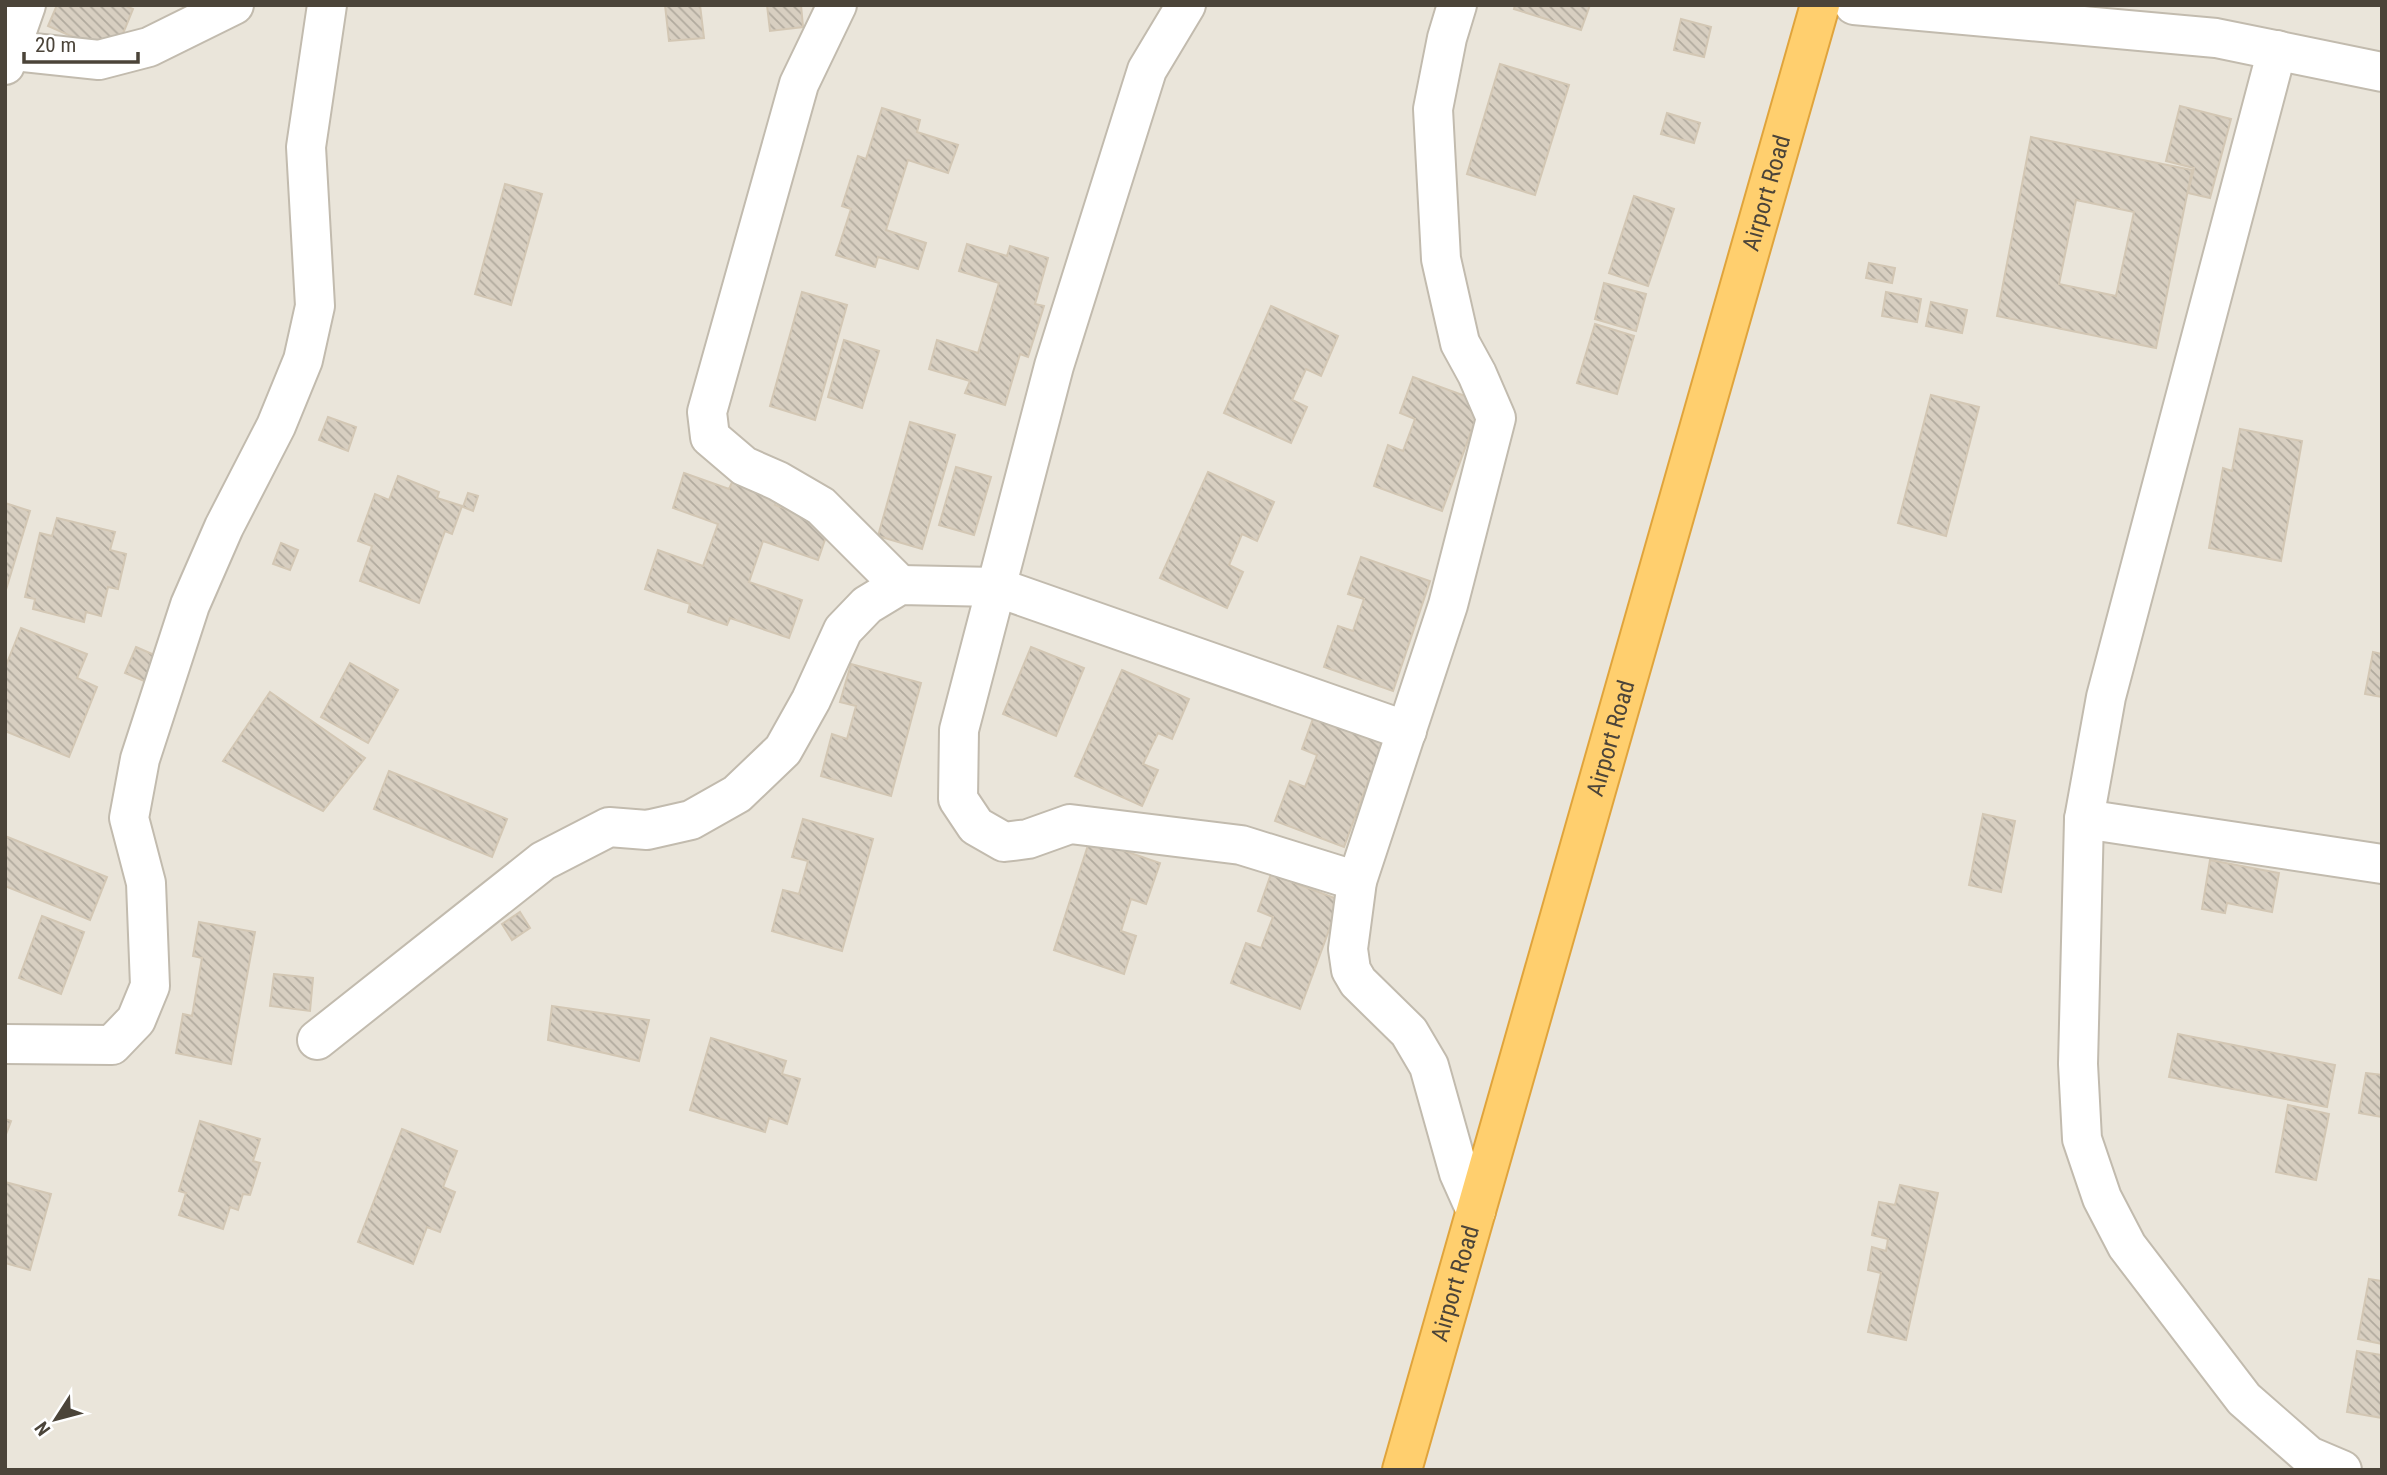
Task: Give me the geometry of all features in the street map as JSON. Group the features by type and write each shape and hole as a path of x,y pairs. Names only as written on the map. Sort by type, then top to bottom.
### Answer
{"highway":[{"name":"Airport Road","path":"1402,1470 1820,5"}],"street":[{"path":"26,5 7,55 99,60 149,47 234,5"},
{"path":"5,1044 112,1045 136,1020 150,986 146,883 130,818 140,759 190,604 223,527 276,426 303,360 315,306 306,147 327,5"},
{"path":"837,5 799,84 707,411 710,437 744,466 778,481 821,506 900,585"},
{"path":"1186,5 1147,70 1054,366 959,730 958,799 976,825 1004,842 1028,839 1070,824 1241,845 1357,881"},
{"path":"1457,5 1447,38 1433,109 1441,259 1460,343 1496,418 1448,605 1357,881 1348,949 1351,970 1358,982 1409,1032 1429,1066 1459,1173 1476,1211"},
{"path":"1854,5 2221,22 2277,50 2382,72"},
{"path":"2277,50 2106,697 2084,819 2078,1064 2082,1139 2102,1198 2127,1246 2244,1398 2309,1456 2342,1470"},
{"path":"317,1040 543,861 609,827 647,830 691,820 737,794 783,750 811,701 843,630 867,605 900,585 996,587 1407,731"},
{"path":"2084,819 2382,864"}],"shaded area":[{"path":"5,5 2382,5 2382,1470 5,1470"}],"building":[{"path":"57,5 124,5 133,9 118,46 102,39 98,48 48,26"},
{"path":"665,5 700,5 704,38 669,41"},
{"path":"767,5 801,5 803,27 770,31"},
{"path":"1515,5 1590,5 1581,30 1514,9"},
{"path":"1681,19 1711,27 1704,57 1674,50"},
{"path":"1500,64 1569,85 1535,195 1467,174"},
{"path":"2180,106 2231,119 2210,198 2188,193 2194,168 2166,161"},
{"path":"882,108 920,120 917,132 958,145 948,173 908,160 886,230 926,243 918,269 878,257 875,267 836,255 851,209 842,206 858,156 866,159"},
{"path":"1667,113 1700,123 1694,143 1661,134"},
{"path":"2031,137 2192,170 2156,348 1997,316","holes":["2076,200 2134,212 2116,296 2059,284"]},
{"path":"505,184 542,194 511,305 475,294"},
{"path":"1634,196 1674,209 1648,286 1609,273"},
{"path":"967,244 1007,256 1010,246 1048,258 1035,304 1044,306 1028,357 1020,354 1005,405 965,393 970,381 929,369 937,340 978,353 999,283 959,271"},
{"path":"1869,263 1895,268 1892,283 1866,278"},
{"path":"1604,283 1646,294 1636,331 1595,319"},
{"path":"802,292 847,305 815,420 770,406"},
{"path":"1886,292 1921,299 1917,322 1882,316"},
{"path":"1931,302 1967,310 1962,333 1926,326"},
{"path":"1271,306 1338,336 1321,376 1306,369 1292,400 1307,407 1291,443 1224,413"},
{"path":"1595,324 1634,336 1617,394 1577,383"},
{"path":"844,340 879,351 862,408 828,397"},
{"path":"1413,377 1482,402 1442,511 1374,486 1388,445 1403,451 1415,419 1400,413"},
{"path":"1931,395 1979,407 1946,536 1898,523"},
{"path":"328,417 356,427 348,451 319,440"},
{"path":"910,422 955,435 922,549 878,536"},
{"path":"2240,429 2302,441 2281,561 2209,548 2223,468 2232,471"},
{"path":"956,467 991,477 974,535 939,525"},
{"path":"1208,472 1274,502 1257,541 1242,534 1229,565 1243,572 1227,608 1160,578"},
{"path":"684,473 729,489 733,480 778,496 775,505 830,525 818,560 763,541 749,582 802,600 789,638 730,618 727,625 688,612 690,604 645,589 658,550 703,566 718,524 673,508"},
{"path":"398,476 439,492 437,498 462,506 452,534 445,531 419,603 360,581 372,546 358,541 375,494 389,500"},
{"path":"468,493 478,496 473,511 463,507"},
{"path":"5,503 30,511 5,593"},
{"path":"57,518 115,532 110,550 126,554 118,589 108,587 101,616 86,612 84,622 33,609 35,599 25,597 40,533 52,536"},
{"path":"281,543 298,550 290,570 273,564"},
{"path":"1361,557 1430,581 1393,691 1324,667 1338,626 1353,631 1364,599 1348,594"},
{"path":"21,628 87,654 77,678 97,687 69,757 5,731 5,668"},
{"path":"136,647 166,660 156,686 125,673"},
{"path":"1031,647 1084,668 1056,736 1003,714"},
{"path":"2373,652 2382,654 2382,697 2365,694"},
{"path":"350,663 398,690 368,743 321,717"},
{"path":"851,664 921,683 891,796 821,776 832,734 847,739 856,706 840,702"},
{"path":"1122,670 1189,699 1172,739 1158,733 1143,764 1158,770 1142,806 1075,776"},
{"path":"270,692 365,758 323,811 223,761"},
{"path":"1315,713 1384,738 1344,847 1275,821 1290,781 1305,787 1317,755 1302,749"},
{"path":"389,771 507,819 492,857 374,809"},
{"path":"1983,814 2015,821 2001,892 1969,885"},
{"path":"803,819 873,839 842,951 772,931 783,890 799,894 808,861 792,857"},
{"path":"5,836 107,877 90,920 5,886"},
{"path":"1090,839 1160,863 1146,904 1131,899 1121,931 1136,936 1124,974 1054,950"},
{"path":"2210,860 2279,873 2272,912 2227,903 2225,913 2202,909"},
{"path":"1271,874 1340,900 1300,1009 1231,983 1246,943 1261,948 1273,917 1258,911"},
{"path":"520,912 530,928 512,940 502,924"},
{"path":"42,916 84,932 61,994 19,978"},
{"path":"199,922 255,932 231,1064 176,1053 183,1014 192,1016 202,958 193,956"},
{"path":"274,974 313,978 310,1011 270,1006"},
{"path":"552,1006 649,1020 639,1061 548,1040"},
{"path":"2178,1034 2335,1065 2327,1107 2169,1077"},
{"path":"711,1038 786,1061 782,1074 800,1079 787,1124 769,1118 765,1132 690,1110"},
{"path":"2366,1073 2382,1075 2382,1117 2359,1113"},
{"path":"2288,1105 2329,1114 2316,1180 2276,1172"},
{"path":"5,1119 11,1121 5,1137"},
{"path":"200,1121 260,1139 253,1161 260,1163 250,1195 243,1194 238,1210 230,1207 223,1229 179,1215 186,1193 179,1191"},
{"path":"402,1129 457,1151 443,1187 455,1192 440,1232 427,1227 413,1264 358,1242"},
{"path":"5,1182 51,1194 30,1270 5,1263"},
{"path":"1900,1185 1938,1193 1906,1340 1868,1332 1881,1273 1868,1270 1872,1247 1886,1251 1888,1239 1872,1235 1879,1202 1895,1205"},
{"path":"2369,1279 2382,1281 2382,1344 2358,1339"},
{"path":"2357,1351 2382,1355 2382,1418 2347,1412"}]}
